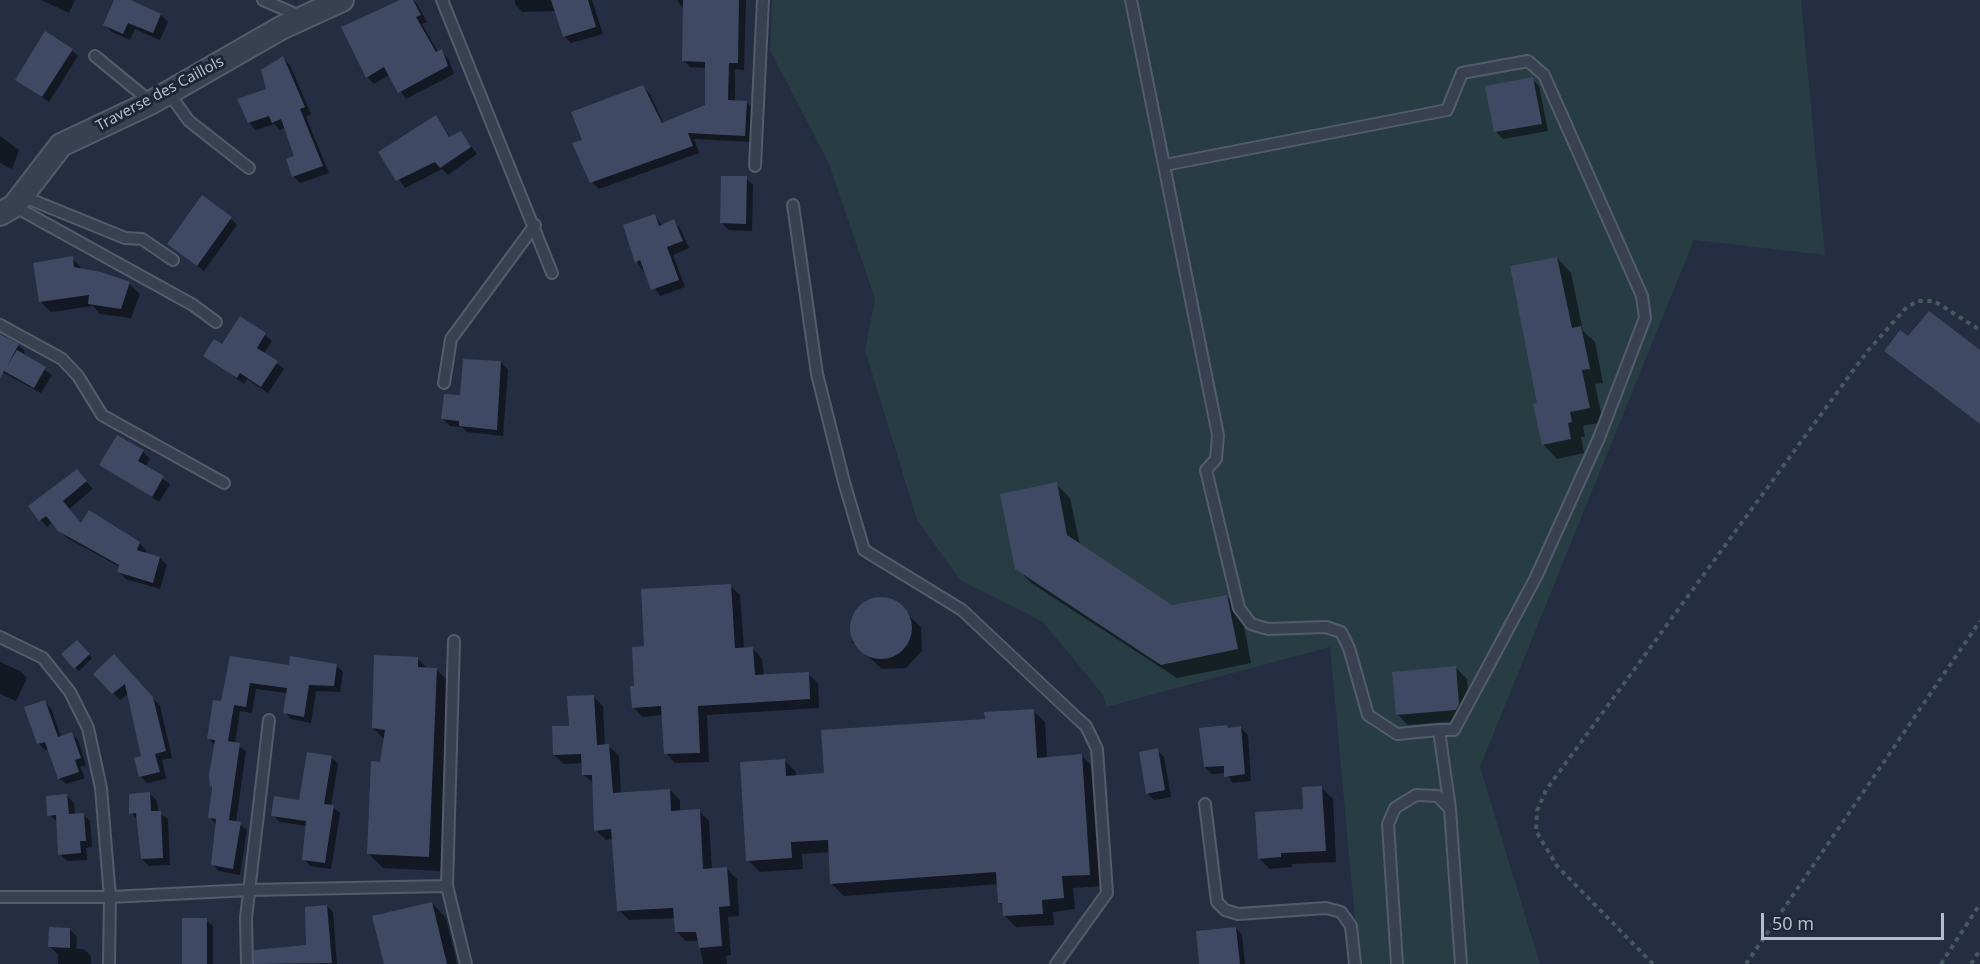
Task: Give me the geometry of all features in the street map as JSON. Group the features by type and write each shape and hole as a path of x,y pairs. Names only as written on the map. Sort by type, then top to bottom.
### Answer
{"street":[{"name":"Traverse des Caillols","path":"12,205 61,145 160,97 302,17 342,0"}],"lane":[{"path":"263,0 302,17"},
{"path":"442,0 535,225 552,273"},
{"path":"755,166 763,0"},
{"path":"1131,0 1218,435 1216,459 1206,470 1239,608 1251,624 1268,629 1326,627 1341,632 1349,648 1368,716 1397,734 1454,730 1536,577 1599,438 1645,318 1642,296 1544,75 1528,62 1462,73 1447,110 1165,165"},
{"path":"95,56 160,97 249,168"},
{"path":"12,205 125,238 142,239 173,260"},
{"path":"12,205 193,304 216,322"},
{"path":"793,205 818,374 844,482 864,550 962,610 1086,726 1097,750 1107,892 1056,964"},
{"path":"444,383 451,339 535,225"},
{"path":"0,325 62,359 78,376 102,415 224,483"},
{"path":"0,637 43,658 70,692 88,728 101,788 110,897 109,964"},
{"path":"454,641 447,886 466,964"},
{"path":"247,964 246,918 268,720"},
{"path":"1439,730 1450,809 1461,964"},
{"path":"1397,964 1388,824 1395,808 1416,795 1438,796 1450,809"},
{"path":"1205,804 1217,902 1225,910 1238,914 1326,908 1341,912 1351,926 1355,964"},
{"path":"0,897 110,897 250,890 447,886"}],"path":[{"path":"1653,964 1557,866 1536,831 1537,812 1546,790 1866,353 1905,309 1917,301 1934,301 1980,330"},
{"path":"1746,964 1980,621"},
{"path":"1941,964 1980,904"},
{"path":"1971,964 1980,950"}],"shaded area":[{"path":"772,0 1801,0 1825,255 1694,240 1480,767 1540,964 1359,964 1330,647 1106,707 1103,695 1043,622 960,580 917,520 865,350 875,299 829,164 770,50"}],"building":[{"path":"114,0 131,0 161,14 153,33 128,23 123,34 103,25"},
{"path":"400,0 413,0 421,15 416,17 436,52 442,49 448,66 398,93 384,67 366,78 341,27"},
{"path":"551,0 588,0 596,27 563,37"},
{"path":"683,0 739,0 738,63 729,63 728,100 747,101 745,136 688,133 693,146 590,183 572,143 582,140 571,112 643,85 662,123 705,105 705,62 682,61"},
{"path":"45,31 73,49 42,97 15,80"},
{"path":"283,56 305,107 300,109 323,166 292,177 286,159 294,156 281,119 272,123 269,116 248,123 237,99 266,89 261,70"},
{"path":"1533,77 1542,124 1494,132 1485,86"},
{"path":"436,115 449,137 461,131 471,147 440,168 435,162 396,181 378,152"},
{"path":"721,176 747,176 746,224 720,223"},
{"path":"202,195 232,217 197,266 167,244"},
{"path":"655,214 659,226 674,219 683,241 667,247 679,280 651,290 640,260 635,263 623,225"},
{"path":"73,256 74,267 101,272 130,282 121,309 88,304 89,295 39,302 33,263"},
{"path":"1557,257 1572,328 1581,326 1590,369 1582,370 1590,408 1570,412 1572,422 1568,423 1571,439 1542,445 1533,404 1537,403 1510,266"},
{"path":"1929,311 1980,350 1980,424 1884,351 1900,330 1908,336"},
{"path":"240,316 266,333 257,348 278,361 261,387 240,373 237,378 203,356 214,339 222,344"},
{"path":"0,334 19,344 7,366 17,350 46,367 34,388 4,371 0,378"},
{"path":"463,359 501,361 497,430 459,426 459,421 441,419 444,394 460,395"},
{"path":"117,435 144,450 138,461 164,476 152,497 99,465"},
{"path":"77,469 87,481 63,501 81,523 89,510 140,542 137,550 160,557 153,583 117,572 119,565 58,531 46,516 39,521 28,506"},
{"path":"1057,482 1067,535 1172,605 1227,595 1238,649 1161,665 1015,569 1000,494"},
{"path":"731,584 735,648 753,647 755,675 809,672 810,699 698,706 700,753 664,754 661,706 632,708 630,686 634,686 632,647 644,646 641,589"},
{"path":"875,597 887,597 903,606 910,616 912,628 910,640 903,650 887,659 875,659 864,654 855,645 850,634 850,622 855,611 864,602"},
{"path":"77,640 90,654 74,669 61,654"},
{"path":"114,654 153,697 166,751 155,754 160,772 139,777 134,758 141,756 125,684 112,694 93,674"},
{"path":"374,655 418,657 418,667 437,668 429,857 367,854 371,761 380,762 385,730 372,728"},
{"path":"230,656 289,665 290,656 337,664 334,686 309,685 304,717 283,713 287,688 250,683 246,707 234,705 228,741 240,743 229,820 241,822 233,869 211,865 216,819 208,818 212,787 209,775 215,740 207,739 213,700 221,701"},
{"path":"1456,666 1459,704 1456,710 1396,715 1392,672"},
{"path":"594,695 597,745 609,744 613,793 670,789 671,811 700,809 703,869 727,867 730,906 719,907 722,946 699,948 696,932 675,932 673,908 617,911 611,829 594,831 592,775 582,775 581,754 553,755 552,726 569,726 567,696"},
{"path":"45,700 58,737 72,732 81,758 75,760 79,772 58,779 45,742 37,744 24,707"},
{"path":"1034,709 1037,758 1082,754 1090,875 1062,876 1064,898 1042,900 1043,914 1003,916 1002,903 998,903 996,872 830,884 828,840 791,842 792,858 746,861 740,762 785,759 786,776 824,773 821,730 985,719 984,712"},
{"path":"1227,725 1228,728 1241,726 1245,774 1224,777 1224,766 1204,767 1199,728"},
{"path":"1158,748 1165,790 1146,794 1139,752"},
{"path":"307,752 332,756 324,804 334,805 325,863 302,860 306,821 271,816 274,796 299,800"},
{"path":"1322,786 1326,851 1281,853 1281,857 1258,859 1255,812 1303,809 1302,787"},
{"path":"150,792 151,811 161,811 163,858 141,859 136,813 129,814 129,794"},
{"path":"67,794 69,814 84,813 86,841 80,841 81,853 58,855 56,815 47,816 46,796"},
{"path":"432,902 447,964 384,964 372,916"},
{"path":"327,905 332,963 254,964 254,950 306,945 305,907"},
{"path":"182,918 207,918 207,964 182,964"},
{"path":"49,927 70,928 70,948 48,947"},
{"path":"1236,927 1240,964 1199,964 1196,931"}]}
